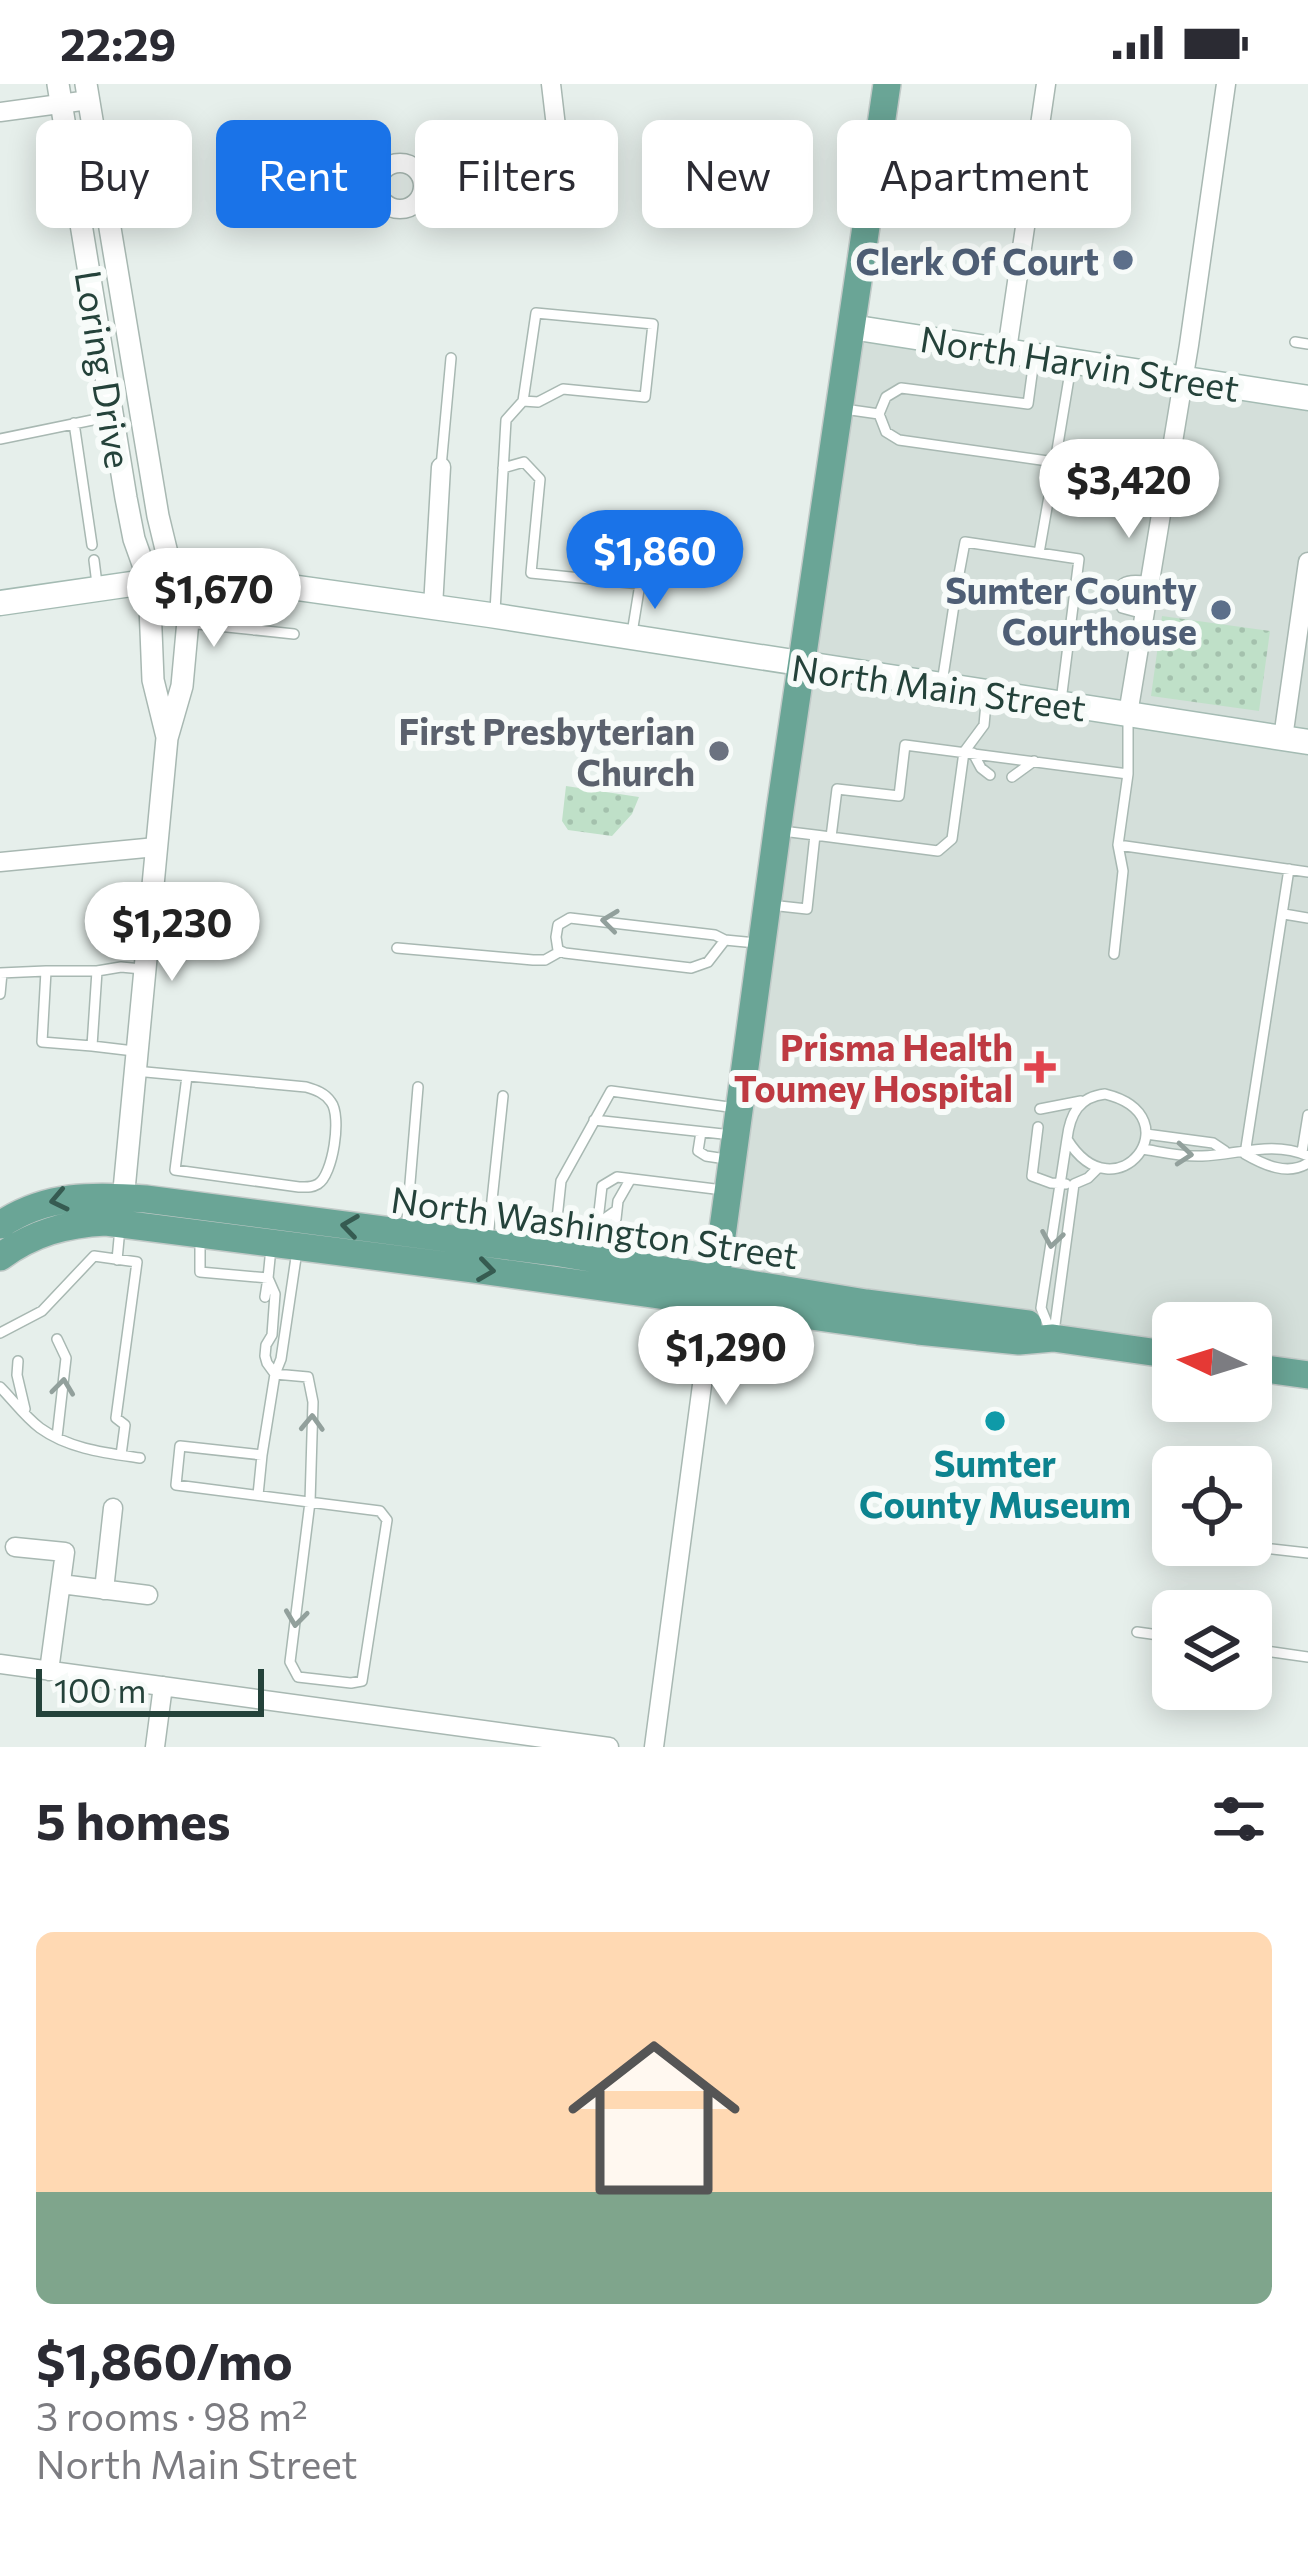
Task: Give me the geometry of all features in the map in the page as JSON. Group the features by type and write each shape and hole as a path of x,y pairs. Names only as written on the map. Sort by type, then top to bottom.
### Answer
{"main road":[{"path":"714,1290 800,665 887,84"},
{"name":"North Harvin Street","path":"851,326 1308,398"},
{"name":"North Main Street","path":"0,603 161,580 233,579 1296,740"},
{"path":"3,1242 122,1210"},
{"name":"North Washington Street","path":"122,1210 200,1233 406,1233 554,1252 608,1253 714,1290"},
{"name":"North Washington Street","path":"122,1210 714,1290 918,1331 1019,1341 1053,1338 1152,1352"},
{"path":"1272,1370 1308,1375"}],"street":[{"path":"551,84 555,120"},
{"path":"1007,350 1046,84"},
{"path":"1128,714 1226,84"},
{"path":"0,112 60,94 87,92"},
{"name":"Loring Drive","path":"87,92 158,516 161,580"},
{"name":"Loring Drive","path":"60,94 134,539 161,580"},
{"path":"433,607 442,467"},
{"path":"1296,740 1308,562"},
{"path":"122,1210 167,738 182,686 190,599 161,580 153,680 167,738"},
{"path":"0,862 157,847"},
{"path":"654,1747 714,1290"},
{"path":"104,1590 113,1508"},
{"path":"15,1547 64,1552 50,1671"},
{"path":"61,1584 148,1595"},
{"path":"0,1664 609,1747"},
{"path":"155,1747 163,1686"}],"lane":[{"path":"495,616 506,420 523,401 536,313 652,325 645,398 563,389 538,403 523,401"},
{"path":"1295,342 1308,344"},
{"path":"1035,354 1028,404 901,388 886,397 880,414 886,432 899,440 1055,462"},
{"path":"442,467 451,358"},
{"path":"1039,553 1072,360"},
{"path":"839,408 880,414"},
{"path":"0,439 113,416"},
{"path":"74,424 92,545"},
{"path":"503,468 524,462 541,479 531,573 640,584 631,639"},
{"path":"1088,499 1161,510"},
{"path":"956,590 964,542 1079,559 1061,703"},
{"path":"94,560 97,589"},
{"path":"1144,614 1122,608 1120,586 1131,579 1150,582"},
{"path":"254,630 259,582"},
{"path":"942,685 954,605"},
{"path":"188,623 294,634"},
{"path":"777,831 938,851 952,839 968,752 984,725 987,692"},
{"path":"1114,954 1123,872 1118,845 1128,774 1128,714"},
{"path":"831,837 837,788 899,796 905,745 1128,774"},
{"path":"968,752 990,775"},
{"path":"1012,777 1034,761"},
{"path":"766,904 807,909 815,835"},
{"path":"1118,845 1308,872"},
{"path":"1245,1154 1289,869"},
{"path":"1284,914 1308,918"},
{"path":"561,951 556,945 558,925 570,917 761,944"},
{"path":"397,948 533,960 545,960 561,951 691,968 708,962 725,940"},
{"path":"0,994 1,973 145,969"},
{"path":"46,971 42,1042 92,1046 187,1076 306,1088 329,1099 337,1124 322,1182 299,1187 176,1170 187,1076"},
{"path":"92,1046 97,971"},
{"path":"406,1233 418,1087"},
{"path":"554,1252 561,1181 611,1091 736,1134"},
{"path":"1040,1109 1105,1094 1137,1106 1146,1133 1142,1149 1117,1169 1084,1162 1067,1138"},
{"path":"487,1244 503,1096"},
{"path":"1053,1338 1041,1308 1069,1120 1082,1101"},
{"path":"1142,1149 1205,1156 1225,1151 1245,1154 1265,1166 1297,1170 1306,1157 1308,1115"},
{"path":"594,1120 736,1134"},
{"path":"1038,1127 1032,1176 1074,1184 1098,1168"},
{"path":"700,1132 698,1151 706,1156 736,1134"},
{"path":"1146,1133 1213,1143 1225,1151"},
{"path":"1245,1154 1264,1148 1306,1157"},
{"path":"608,1253 602,1186 617,1177 728,1190"},
{"path":"608,1253 604,1240 607,1217 617,1214 618,1201 630,1180"},
{"path":"1053,1338 1074,1184"},
{"path":"258,1496 281,1360 288,1236 299,1187"},
{"path":"117,1259 122,1210"},
{"path":"200,1233 200,1272 268,1278"},
{"path":"266,1297 268,1278 288,1236"},
{"path":"12,1347 3,1332 42,1311 94,1256 136,1262 116,1418 125,1425 121,1455"},
{"path":"266,1345 272,1335 275,1294 268,1278"},
{"path":"42,1311 49,1322"},
{"path":"262,1455 180,1446 176,1485 258,1496 310,1502 380,1511 387,1520 362,1681 298,1677 290,1662 310,1502 313,1402 308,1377 275,1374 267,1363 263,1330"},
{"path":"57,1339 66,1358 57,1437"},
{"path":"18,1361 26,1414"},
{"path":"17,1375 0,1385 40,1428 96,1451 140,1458"},
{"path":"1272,1549 1308,1553"},
{"path":"1137,1632 1152,1634"},
{"path":"1272,1651 1308,1657"}],"shaded area":[{"path":"858,338 1308,398 1308,1377 1272,1372 1272,1302 1152,1302 1152,1355 714,1292"}],"green space":[{"path":"1162,616 1270,631 1259,711 1151,696"},
{"path":"566,786 639,797 632,814 612,836 568,830 562,821"}],"place":[{"name":"Clerk Of Court","path":"1123,260"},
{"name":"Sumter County Courthouse","path":"1221,610"},
{"name":"First Presbyterian Church","path":"719,751"},
{"name":"Prisma Health Toumey Hospital","path":"1040,1067"},
{"name":"Sumter County Museum","path":"995,1421"}]}
